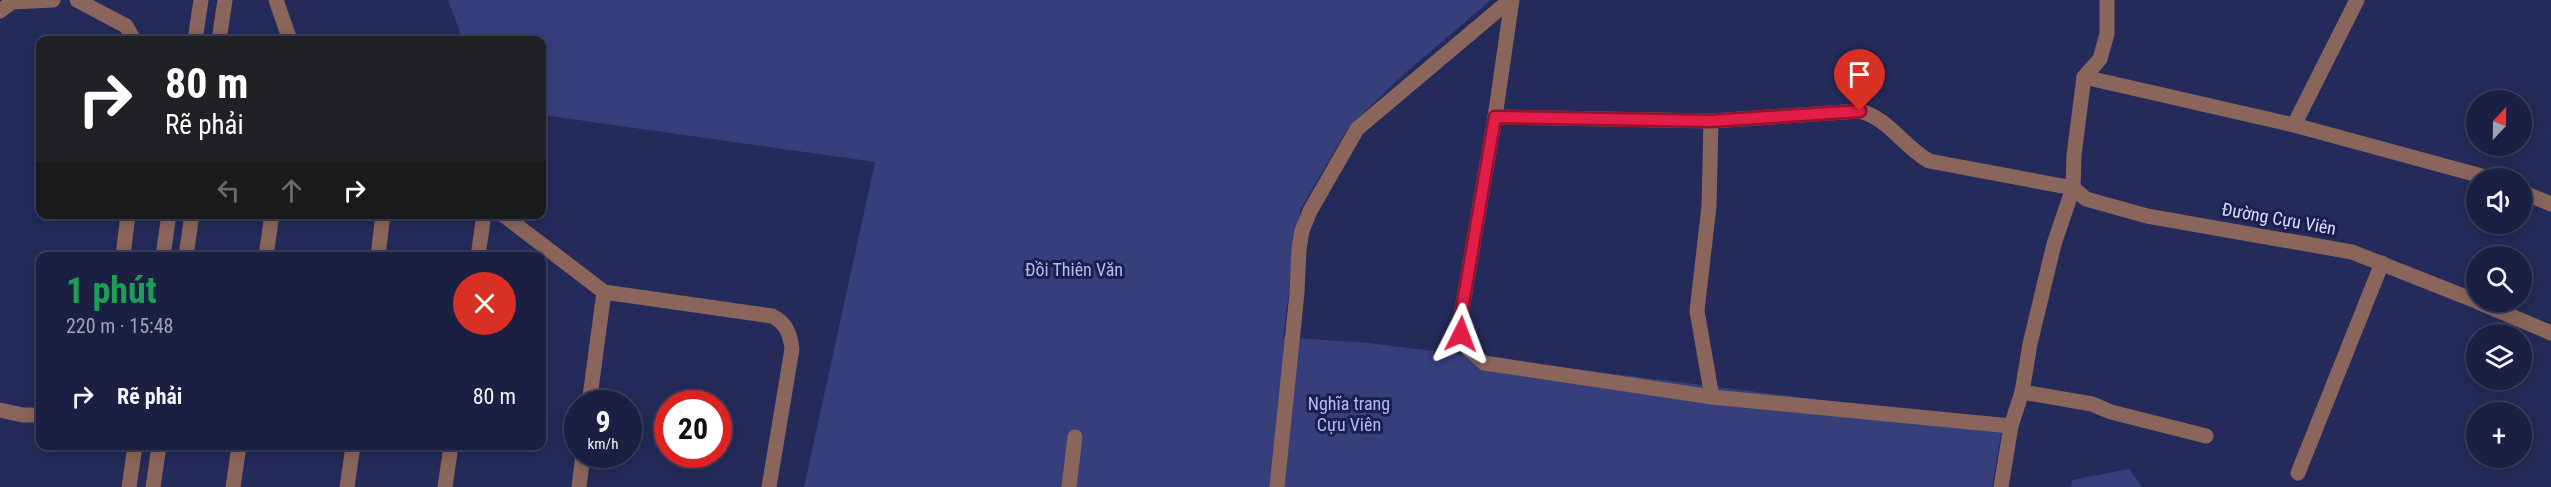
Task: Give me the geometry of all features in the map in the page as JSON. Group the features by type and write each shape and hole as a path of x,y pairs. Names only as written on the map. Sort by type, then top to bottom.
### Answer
{"street":[{"path":"0,11 12,2 53,0"},
{"path":"76,0 126,26 132,36"},
{"path":"196,36 201,0"},
{"path":"220,36 225,0"},
{"path":"276,0 289,36"},
{"path":"1511,0 1495,117 1460,321 1466,347 1484,363 1712,397 2011,426"},
{"path":"1277,487 1296,304 1299,249 1302,231 1310,211 1356,129 1511,0"},
{"path":"2001,487 2011,426 2022,392 2030,344 2054,244 2073,188 2074,155 2084,77 2100,59 2107,34 2107,0"},
{"path":"2294,125 2357,0"},
{"path":"2084,77 2294,125 2466,172"},
{"name":"Đường Cựu Viên","path":"1495,117 1711,121 1860,111 1882,120 1919,155 1929,161 2073,188 2086,199 2147,216 2352,252 2466,297"},
{"path":"1711,121 1709,206 1697,311 1712,397"},
{"path":"2532,196 2551,204"},
{"path":"123,252 127,219"},
{"path":"164,252 168,219"},
{"path":"187,252 191,219"},
{"path":"267,252 271,219"},
{"path":"378,252 382,219"},
{"path":"479,252 483,219"},
{"path":"508,219 604,292 772,316 783,322 790,337 792,349 769,487"},
{"path":"2298,473 2382,263"},
{"path":"591,390 604,292"},
{"name":"Đường Cựu Viên","path":"2502,312 2551,333"},
{"path":"2022,392 2092,404 2111,412 2206,436"},
{"path":"0,410 36,415"},
{"path":"1069,487 1075,437"},
{"path":"129,487 134,450"},
{"path":"153,487 158,450"},
{"path":"233,487 238,450"},
{"path":"347,487 352,450"},
{"path":"445,487 450,450"},
{"path":"579,487 581,468"}],"green space":[{"name":"Đồi Thiên Văn","path":"448,0 1491,0 1404,74 1348,128 1300,210 1283,337 1369,343 2003,423 1992,487 804,487 875,162 546,116 546,36 462,36"},
{"path":"2129,469 2142,487 2071,487 2072,480"}],"route":[{"path":"1461,334 1460,321 1495,117 1711,121 1860,111"}],"park label":[{"name":"Nghĩa trang Cựu Viên","path":"1349,414"}]}
